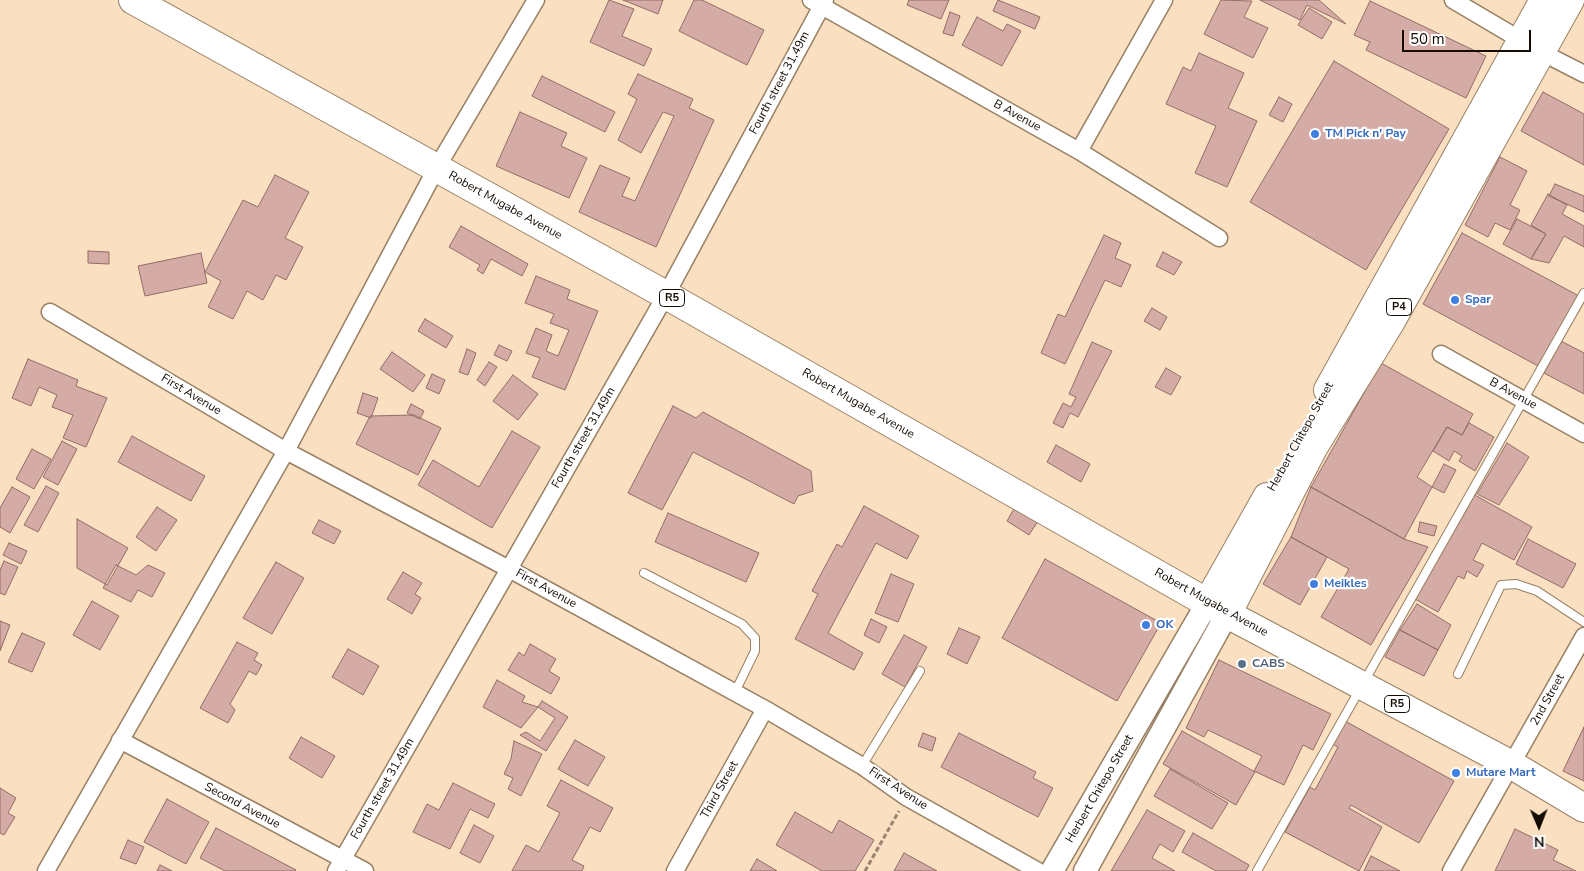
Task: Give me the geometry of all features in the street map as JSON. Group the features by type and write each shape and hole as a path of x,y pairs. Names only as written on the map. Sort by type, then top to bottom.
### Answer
{"highway":[{"name":"Robert Mugabe Avenue","path":"133,0 666,295 1218,608 1512,765 1584,808"},
{"name":"Herbert Chitepo Street","path":"1218,608 1312,448 1390,323 1531,46 1544,0"},
{"name":"Herbert Chitepo Street","path":"1531,46 1570,0"}],"main road":[{"name":"Herbert Chitepo Street","path":"1052,871 1218,608"},
{"name":"Herbert Chitepo Street","path":"1085,871 1218,608"}],"street":[{"path":"46,871 286,451 436,169 536,0"},
{"path":"1079,151 1164,0"},
{"path":"1453,0 1531,46 1584,74"},
{"name":"B Avenue","path":"819,2 1079,151 1219,238"},
{"name":"Fourth street 31,49m","path":"339,865 666,295 819,2"},
{"name":"First Avenue","path":"50,312 286,451 735,692 862,766 906,797 1038,871"},
{"name":"B Avenue","path":"1441,354 1584,434"},
{"name":"2nd Street","path":"1451,871 1584,636"},
{"name":"Third Street","path":"675,871 765,709"},
{"name":"Second Avenue","path":"120,740 339,865 365,871"}],"lane":[{"path":"1257,871 1525,401 1584,293"},
{"path":"644,573 742,624 754,638 755,651 735,692"},
{"path":"1458,674 1501,585 1516,584 1537,591 1584,622"},
{"path":"862,766 920,671"}],"path":[{"path":"865,871 906,797"}],"building":[{"path":"609,0 634,9 622,36 652,49 644,66 590,42"},
{"path":"623,0 663,0 658,14"},
{"path":"694,0 702,0 764,30 747,65 679,31"},
{"path":"909,0 949,0 941,19 907,5"},
{"path":"998,0 1040,17 1035,29 993,11"},
{"path":"1221,0 1252,1 1244,17 1268,28 1253,58 1204,34"},
{"path":"1260,0 1319,0 1346,24 1307,5 1300,20"},
{"path":"1370,1 1486,56 1466,98 1366,50 1370,42 1354,35"},
{"path":"1309,8 1332,22 1322,39 1298,25"},
{"path":"950,12 960,16 953,36 943,33"},
{"path":"977,17 1003,31 1007,24 1021,31 1002,66 962,45"},
{"path":"1199,53 1244,73 1228,108 1257,121 1227,187 1195,173 1216,126 1166,104 1183,67 1191,71"},
{"path":"1334,61 1449,129 1366,270 1250,202"},
{"path":"638,74 693,99 689,108 714,120 656,247 579,212 600,165 630,178 622,196 635,201 674,116 663,112 641,153 618,140 637,99 628,94"},
{"path":"542,76 615,112 605,132 532,96"},
{"path":"1543,92 1584,114 1584,165 1521,131"},
{"path":"1279,97 1292,104 1283,122 1269,115"},
{"path":"520,112 567,133 561,146 587,158 569,198 496,166"},
{"path":"1500,157 1527,171 1510,205 1520,210 1510,230 1495,223 1488,237 1465,225"},
{"path":"275,175 309,192 285,238 303,247 286,280 276,275 263,300 247,291 233,319 208,307 221,281 205,272 243,200 258,207"},
{"path":"1555,184 1584,196 1584,212 1549,196"},
{"path":"1548,194 1567,205 1562,214 1584,226 1584,247 1564,236 1549,263 1531,259 1546,234 1531,225"},
{"path":"1517,219 1546,234 1531,259 1503,244"},
{"path":"461,226 528,264 522,276 491,259 483,274 477,270 480,265 449,247"},
{"path":"1462,233 1579,296 1540,367 1423,304"},
{"path":"1104,235 1121,243 1115,258 1131,265 1121,287 1105,280 1065,364 1041,353 1058,314 1065,317"},
{"path":"88,251 109,252 109,264 88,263"},
{"path":"1163,252 1182,262 1174,275 1156,266"},
{"path":"201,253 207,283 145,296 138,266"},
{"path":"536,276 570,290 567,299 598,311 565,390 532,377 540,358 526,353 536,328 552,335 546,351 558,356 569,330 550,323 554,314 525,303"},
{"path":"1152,308 1167,317 1160,330 1144,321"},
{"path":"425,319 453,336 446,348 418,331"},
{"path":"1561,341 1584,353 1584,394 1544,373"},
{"path":"1092,342 1112,351 1078,417 1070,413 1063,428 1053,423 1063,403 1071,407 1076,397 1069,394"},
{"path":"499,345 512,351 507,361 494,355"},
{"path":"467,349 476,353 468,375 459,372"},
{"path":"392,352 425,375 413,392 380,369"},
{"path":"28,359 78,380 76,386 107,398 86,447 63,438 73,415 52,407 57,395 39,387 31,406 12,398"},
{"path":"489,362 497,367 485,386 477,380"},
{"path":"1381,363 1473,414 1462,435 1447,427 1417,477 1432,487 1404,539 1311,487"},
{"path":"1166,368 1181,377 1171,395 1155,387"},
{"path":"432,374 445,380 439,394 426,388"},
{"path":"513,375 538,394 518,420 493,401"},
{"path":"363,393 378,398 371,418 357,413"},
{"path":"411,404 424,411 420,419 407,413"},
{"path":"673,406 696,418 703,412 811,471 813,491 798,496 794,504 693,452 662,510 628,493"},
{"path":"414,415 441,428 418,475 356,444 370,416"},
{"path":"1469,423 1494,437 1475,471 1459,461 1462,456 1454,451 1449,461 1433,451 1447,427 1462,435"},
{"path":"512,431 540,447 492,528 418,485 433,460 479,487"},
{"path":"132,436 205,476 191,501 118,462"},
{"path":"62,441 77,449 58,485 43,477"},
{"path":"1507,443 1529,457 1499,505 1477,494"},
{"path":"1056,445 1090,464 1081,482 1047,462"},
{"path":"32,449 51,459 34,489 16,479"},
{"path":"1444,464 1456,470 1444,493 1432,487"},
{"path":"46,486 59,493 38,532 24,525"},
{"path":"12,487 30,497 10,533 0,527 0,508"},
{"path":"1311,487 1404,539 1428,547 1371,645 1321,617 1349,569 1291,537"},
{"path":"1473,494 1532,527 1514,560 1482,543 1473,560 1484,565 1477,577 1467,571 1464,579 1458,576 1438,612 1415,599"},
{"path":"864,506 919,536 907,559 876,543 828,633 863,653 854,670 795,639 818,594 812,591 837,544 842,547"},
{"path":"157,507 177,520 156,551 136,537"},
{"path":"1015,507 1038,521 1029,535 1007,521"},
{"path":"668,513 759,553 746,582 655,542"},
{"path":"77,519 128,548 107,585 77,568"},
{"path":"319,520 341,531 334,544 312,533"},
{"path":"1420,522 1437,526 1434,536 1418,532"},
{"path":"1291,537 1327,557 1300,605 1263,584"},
{"path":"1528,539 1576,564 1563,588 1516,564"},
{"path":"9,543 27,551 21,564 3,555"},
{"path":"1045,559 1161,623 1117,701 1002,638"},
{"path":"4,561 18,567 5,595 0,593 0,570"},
{"path":"276,562 304,578 272,634 243,618"},
{"path":"116,565 136,575 148,565 165,573 152,597 138,590 131,602 103,588"},
{"path":"403,572 422,583 415,594 421,598 412,614 387,599"},
{"path":"891,574 914,584 898,622 875,613"},
{"path":"92,601 119,616 100,650 73,635"},
{"path":"1417,604 1451,625 1438,650 1400,630"},
{"path":"871,619 887,627 879,643 864,635"},
{"path":"0,621 10,625 0,651"},
{"path":"959,628 980,637 967,664 947,654"},
{"path":"1400,630 1438,650 1424,676 1385,657"},
{"path":"22,633 45,643 32,672 8,662"},
{"path":"904,635 927,647 905,687 882,674"},
{"path":"237,642 258,653 254,660 262,665 256,675 249,671 230,704 235,710 228,723 200,708"},
{"path":"530,644 556,659 549,671 560,678 551,694 508,670 519,652 524,656"},
{"path":"348,649 379,666 363,695 332,677"},
{"path":"1219,660 1331,714 1313,750 1303,745 1284,785 1254,771 1262,756 1208,730 1204,737 1186,728"},
{"path":"497,680 525,696 522,702 538,707 521,728 483,707"},
{"path":"542,701 568,717 546,751 520,735 526,732 540,741 555,718 538,707"},
{"path":"1345,721 1454,781 1419,843 1351,805 1349,808 1382,827 1359,871 1285,832 1310,787 1315,790 1338,747 1332,744"},
{"path":"1584,727 1584,781 1563,771"},
{"path":"1182,731 1255,772 1236,805 1163,764"},
{"path":"923,733 936,738 932,751 918,746"},
{"path":"959,733 1036,772 1033,778 1053,788 1038,817 941,767"},
{"path":"301,737 335,756 322,778 289,758"},
{"path":"575,740 605,757 588,786 558,769"},
{"path":"514,741 542,754 521,796 508,789 513,778 504,774 511,759"},
{"path":"1170,769 1228,803 1212,829 1154,796"},
{"path":"561,780 613,808 600,832 590,827 572,860 584,866 582,871 512,871 526,845 539,852 560,813 547,806"},
{"path":"453,783 495,804 488,818 470,809 450,849 413,832 427,804 439,810"},
{"path":"0,788 16,798 8,813 15,817 4,835 0,833"},
{"path":"167,799 209,822 186,864 144,842"},
{"path":"1147,810 1185,831 1173,852 1160,844 1152,858 1175,871 1111,871"},
{"path":"795,812 832,833 839,820 874,840 855,871 822,871 776,845"},
{"path":"474,825 494,836 480,863 460,853"},
{"path":"216,828 296,870 225,871 200,858"},
{"path":"1515,829 1558,850 1553,860 1576,871 1495,871"},
{"path":"1193,833 1249,865 1246,871 1216,871 1182,852"},
{"path":"128,840 144,847 136,864 120,858"},
{"path":"904,853 937,871 894,871"},
{"path":"1371,856 1400,871 1364,871"},
{"path":"757,859 777,871 750,871"},
{"path":"160,865 172,871 157,871"}],"place":[{"name":"TM Pick n' Pay","path":"1315,134"},
{"name":"Spar","path":"1455,300"},
{"name":"Meikles","path":"1314,584"},
{"name":"OK","path":"1146,625"},
{"name":"CABS","path":"1242,664"},
{"name":"Mutare Mart","path":"1456,773"}]}
